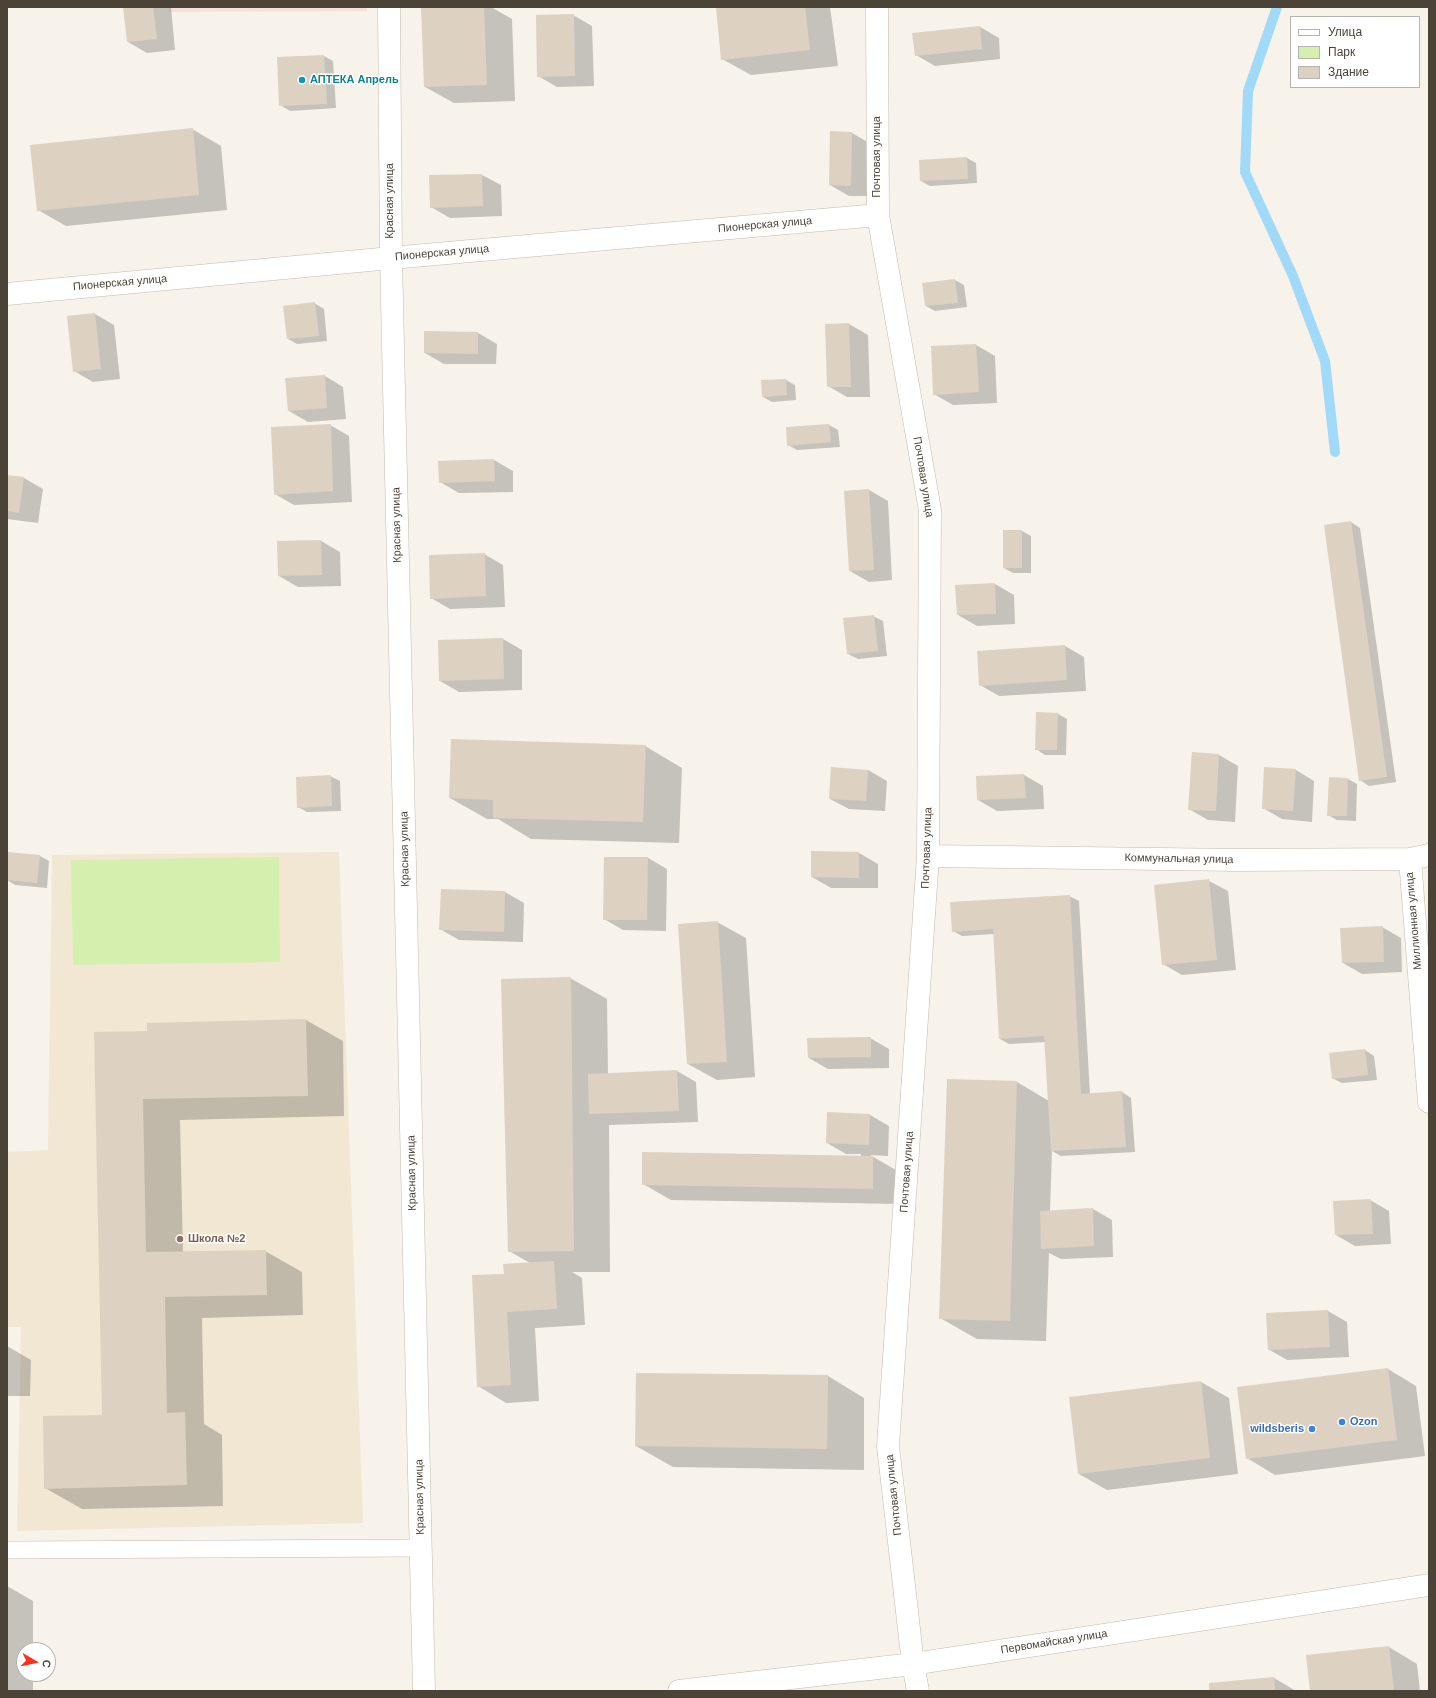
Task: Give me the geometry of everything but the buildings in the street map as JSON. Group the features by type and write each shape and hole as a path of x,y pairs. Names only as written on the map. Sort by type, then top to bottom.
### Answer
{"street":[{"name":"Красная улица","path":"389,7 391,258 424,1691"},
{"name":"Почтовая улица","path":"877,7 878,215 930,510 928,856 888,1446 913,1664 918,1691"},
{"name":"Пионерская улица","path":"7,294 878,215"},
{"name":"Коммунальная улица","path":"928,856 1238,860 1419,857"},
{"name":"Миллионная улица","path":"1419,857 1429,1102"},
{"name":"Первомайская улица","path":"679,1691 913,1664 1429,1585"}],"lane":[{"path":"7,1550 421,1548"}],"shaded area":[{"path":"169,7 367,7 367,11 169,12"},
{"name":"Школа №2","path":"339,852 363,1523 17,1531 21,1327 7,1327 7,1152 48,1150 52,855"}],"green space":[{"path":"279,857 280,962 73,965 71,860"}],"waterway":[{"path":"1277,7 1248,91 1245,172 1293,276 1325,361 1335,452"}],"place":[{"name":"АПТЕКА Апрель","path":"302,80"},
{"name":"Школа №2","path":"180,1239"},
{"name":"Ozon","path":"1342,1422"},
{"name":"wildsberis","path":"1312,1429"}]}
